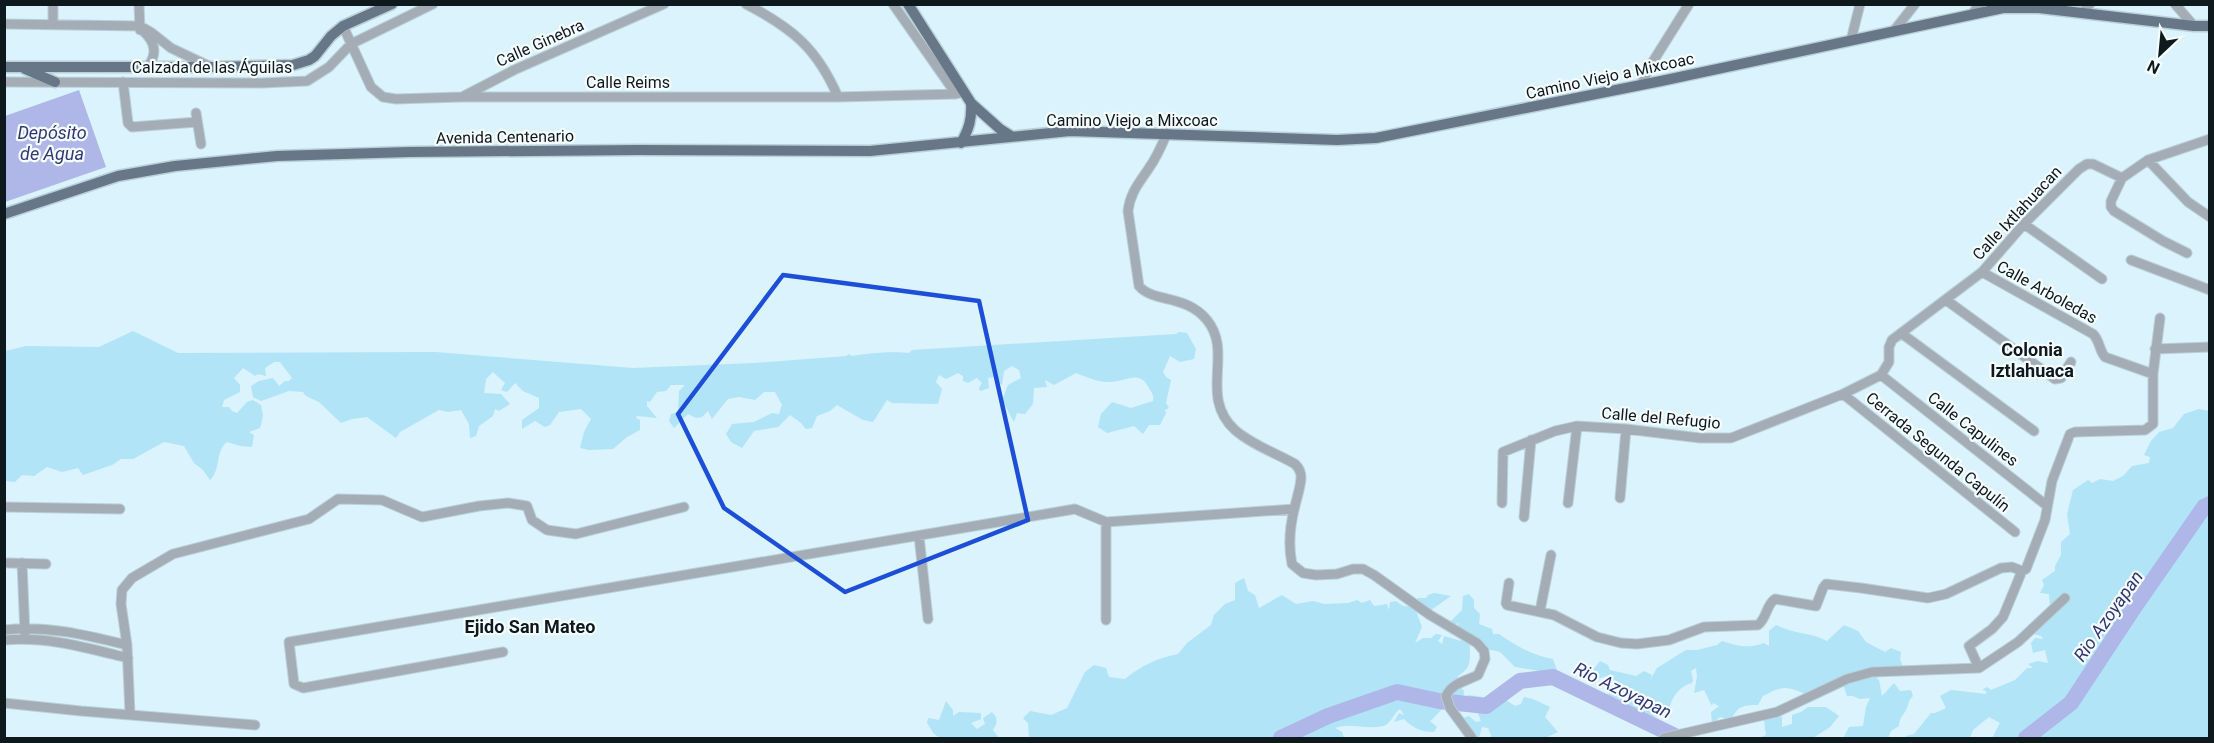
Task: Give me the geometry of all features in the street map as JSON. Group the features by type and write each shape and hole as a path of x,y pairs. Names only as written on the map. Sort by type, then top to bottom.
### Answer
{"main road":[{"name":"Calzada de las Águilas","path":"4,67 150,62 214,67 293,65 309,60 343,26 392,4"},
{"path":"908,4 960,93 1011,136"},
{"name":"Camino Viejo a Mixcoac","path":"1011,136 1070,131 1337,140 1376,138 1641,85 2003,8 2086,8 2194,26 2210,26"},
{"path":"20,67 55,82"},
{"path":"961,143 972,118 971,103"},
{"name":"Avenida Centenario","path":"4,214 118,176 175,166 278,156 409,152 637,150 870,152 1011,136"}],"street":[{"path":"53,4 53,23"},
{"path":"139,4 140,28 152,41 150,62"},
{"name":"Calzada de las Águilas","path":"4,82 262,83 307,81 329,68 351,44 433,4"},
{"name":"Calle Ginebra","path":"461,97 514,70 664,4"},
{"path":"746,4 775,20 802,42 828,74 838,97"},
{"path":"893,4 960,93"},
{"path":"1641,85 1657,54 1689,4"},
{"path":"1851,40 1860,4"},
{"path":"1893,32 1915,4"},
{"path":"1972,14 1980,4"},
{"path":"2175,4 2194,26"},
{"path":"4,24 53,23 140,28 152,33 161,43 214,67"},
{"name":"Calle Reims","path":"343,26 371,87 383,97 396,99 838,97 960,93"},
{"path":"150,62 171,48"},
{"path":"123,82 128,123 132,127 197,118 201,144"},
{"path":"1167,133 1151,166 1135,187 1129,203 1128,211 1139,286 1148,293 1188,304 1206,319 1213,328 1218,345 1216,397 1222,415 1235,430 1299,468 1301,475 1294,509 1290,552 1292,564 1303,573 1316,575 1363,569 1477,643 1484,651 1485,659 1478,675 1456,685 1449,690 1446,696 1450,708 1472,738"},
{"path":"2187,253 2114,211 2110,201 2122,178 2148,160 2210,139"},
{"path":"2148,160 2188,202 2210,217"},
{"name":"Calle Ixtlahuacan","path":"1881,375 1889,362 1890,344 1901,333 1982,273 2024,224 2079,169 2087,164 2107,170 2122,178"},
{"path":"2024,224 2102,279"},
{"path":"2131,261 2210,290"},
{"name":"Calle Arboledas","path":"1982,273 2093,334 2105,357 2153,374"},
{"path":"1946,300 2055,379 2061,378 2071,362"},
{"path":"1979,668 1969,646 1992,629 2003,617 2022,571 2026,569 2045,520 2052,482 2070,434 2151,428 2154,421 2155,349 2160,318"},
{"path":"1901,333 2034,431"},
{"path":"2155,349 2210,347"},
{"name":"Calle del Refugio","path":"1502,503 1503,453 1555,431 1577,426 1700,438 1731,438 1843,394 1881,375"},
{"name":"Calle Capulines","path":"1881,375 2046,506"},
{"name":"Cerrada Segunda Capulín","path":"1843,394 2015,532"},
{"path":"1569,503 1577,426"},
{"path":"1620,498 1626,429"},
{"path":"1524,518 1531,440"},
{"path":"130,714 127,645 121,604 122,590 132,578 173,554 309,519 338,499 382,500 422,517 508,503 527,506 532,519 547,530 576,534 684,507"},
{"path":"4,507 120,509"},
{"path":"504,652 303,688 294,684 289,642 1075,509 1106,522 1294,509"},
{"path":"1106,522 1106,620"},
{"path":"918,536 928,620"},
{"path":"1540,611 1551,555"},
{"path":"8,563 46,564"},
{"path":"22,563 26,639"},
{"path":"1509,583 1507,605 1554,615 1606,640 1629,644 1654,643 1677,638 1704,627 1758,625 1775,599 1816,606 1822,588 1826,584 1928,598 1946,594 2001,567 2012,567 2022,571"},
{"path":"1666,738 1777,712 1847,679 1872,672 1979,668 2019,642 2065,598"},
{"path":"4,630 25,627 73,632 127,645"},
{"path":"4,640 26,639 71,644 128,658"},
{"path":"4,703 255,725"}],"highlighted area":[{"path":"783,275 979,301 1028,520 845,592 724,508 678,414"}],"shaded area":[{"path":"133,331 178,353 435,352 633,368 754,363 847,356 848,354 852,356 909,353 912,350 1179,332 1187,333 1196,349 1194,359 1180,362 1170,356 1163,372 1171,380 1166,403 1169,408 1165,410 1166,413 1160,425 1149,425 1143,434 1134,426 1107,433 1098,427 1101,414 1112,402 1131,408 1153,401 1145,382 1136,378 1104,382 1076,373 1054,385 1045,380 1047,387 1034,388 1033,404 1025,414 1017,413 1014,422 1002,400 1008,385 1021,378 1019,370 1012,366 1004,371 1002,385 994,377 988,378 989,388 980,391 982,383 977,378 968,383 963,381 963,376 958,373 946,379 939,375 936,382 942,389 938,404 892,403 887,400 873,422 863,420 837,405 830,411 817,416 812,428 806,429 790,415 778,427 754,431 742,448 731,442 726,434 732,424 754,422 772,413 779,414 782,405 775,392 764,392 755,400 739,397 728,399 712,419 708,411 702,417 696,418 688,414 674,428 669,421 671,414 678,412 679,391 685,385 671,385 666,391 657,392 650,402 647,401 647,406 657,418 637,416 636,418 640,420 640,430 613,449 589,450 580,448 584,432 591,419 581,409 559,412 550,425 545,427 535,421 522,429 522,420 539,408 539,398 523,391 515,383 507,392 501,390 505,383 493,372 486,379 484,393 501,394 510,404 499,411 495,409 493,416 479,426 476,436 470,438 469,424 461,410 448,412 439,410 400,432 396,438 367,417 341,423 319,402 306,396 303,392 289,391 261,401 253,397 251,386 259,381 273,378 279,386 292,378 280,362 274,362 265,368 266,376 258,374 255,376 243,368 234,378 240,385 240,392 224,400 222,407 229,407 237,413 247,402 253,400 261,405 263,416 260,428 249,432 254,435 252,447 227,442 223,446 216,471 210,480 194,463 184,446 164,442 133,459 121,459 112,465 83,475 78,468 62,472 47,467 34,476 22,475 15,482 5,481 5,351 26,346 99,347"},
{"path":"2199,409 2209,411 2209,738 1992,738 2000,723 1989,717 1973,730 1970,738 1905,738 1914,734 1931,713 1946,708 1940,696 1951,690 1986,694 1986,691 1982,690 1987,687 1991,690 2015,680 2027,668 2033,668 2028,664 2038,661 2048,663 2045,650 2033,653 2031,643 2035,638 2043,639 2034,634 2055,613 2050,608 2049,594 2040,593 2044,585 2042,580 2055,571 2061,555 2061,542 2070,534 2067,514 2073,490 2088,480 2092,483 2100,479 2113,481 2123,476 2132,466 2149,463 2150,457 2144,455 2159,432 2173,428 2184,414"},
{"path":"1244,578 1248,591 1255,595 1259,608 1282,595 1296,604 1313,601 1324,604 1348,603 1357,600 1362,603 1370,600 1374,606 1387,604 1389,610 1390,602 1396,601 1403,606 1414,607 1418,598 1426,598 1434,593 1451,596 1427,613 1423,610 1416,611 1422,627 1415,643 1436,634 1442,635 1438,641 1442,644 1444,636 1461,641 1458,623 1450,627 1448,624 1462,610 1463,596 1469,594 1474,600 1474,608 1480,614 1479,624 1492,629 1493,634 1499,634 1524,650 1553,659 1557,670 1547,672 1515,667 1500,652 1487,649 1471,639 1469,664 1458,676 1457,683 1464,691 1463,699 1468,695 1506,700 1515,706 1521,704 1524,697 1533,699 1550,707 1545,717 1558,732 1545,738 1492,738 1488,728 1482,727 1479,738 1468,738 1464,735 1463,718 1469,716 1476,722 1481,721 1473,701 1465,708 1452,704 1445,706 1430,721 1437,727 1434,732 1418,729 1404,719 1394,722 1399,713 1404,715 1400,709 1383,726 1335,728 1342,732 1344,738 1029,738 1028,723 1023,718 1030,711 1051,715 1067,708 1085,672 1094,665 1106,668 1109,677 1125,679 1150,663 1178,654 1187,643 1211,625 1214,615 1225,604 1235,600 1235,583"},
{"path":"1776,625 1827,641 1844,625 1858,631 1866,642 1885,652 1891,648 1901,652 1900,659 1905,672 1897,675 1879,666 1869,670 1879,680 1882,696 1894,683 1900,691 1911,690 1913,696 1899,726 1891,731 1888,738 1841,738 1844,737 1849,727 1863,726 1870,698 1860,699 1847,696 1844,687 1831,683 1809,696 1786,688 1776,690 1763,696 1758,705 1739,709 1731,720 1720,717 1712,724 1711,712 1719,706 1713,703 1712,706 1704,690 1694,693 1696,668 1691,671 1692,683 1677,693 1669,709 1665,710 1667,715 1656,717 1625,708 1614,702 1608,692 1607,676 1597,679 1592,671 1600,661 1608,665 1610,670 1636,676 1644,671 1652,675 1650,680 1657,668 1686,650 1717,645 1722,641 1743,646 1764,643 1769,646 1769,631"},
{"path":"946,701 953,710 953,716 959,712 981,713 981,719 971,723 977,729 985,724 983,718 992,712 997,721 993,730 999,738 939,738 927,723 928,718 939,720"},
{"path":"1808,707 1826,707 1839,716 1830,727 1813,738 1760,738 1766,735 1764,720 1771,716 1782,717 1782,727 1792,724 1792,715"}],"water":[{"name":"Depósito de Agua","path":"79,90 106,167 5,202 5,116"}],"waterway":[{"name":"Rio Azoyapan","path":"2026,738 2071,703 2204,507 2210,504"},
{"name":"Rio Azoyapan","path":"1281,738 1328,716 1397,692 1439,701 1486,706 1520,681 1553,677 1679,738"}],"district":[{"name":"Colonia Iztlahuaca","path":"2032,359"},
{"name":"Ejido San Mateo","path":"530,626"}]}
